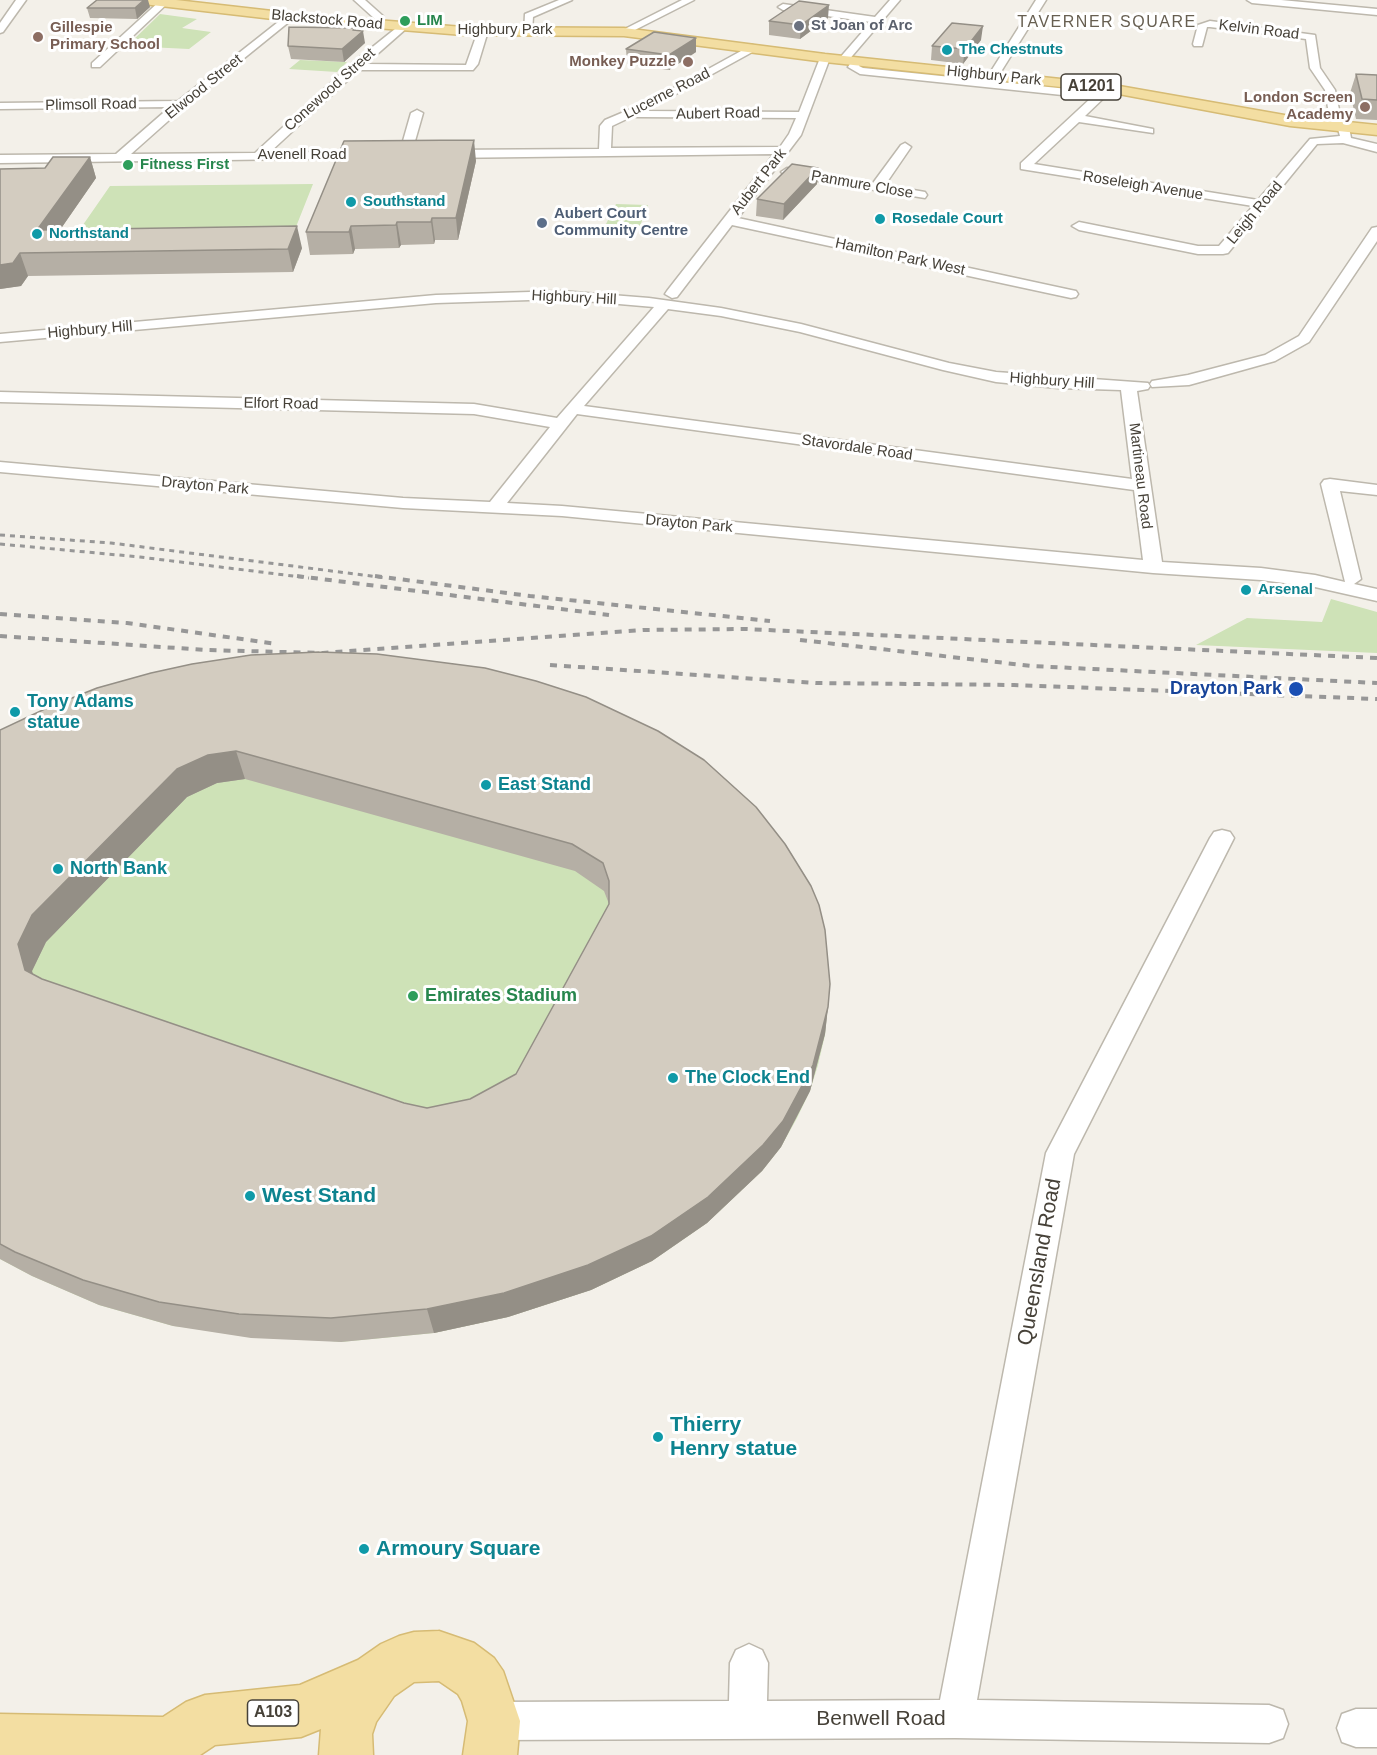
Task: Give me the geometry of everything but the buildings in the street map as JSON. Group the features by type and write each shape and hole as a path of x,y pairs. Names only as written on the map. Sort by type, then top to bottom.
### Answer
{"main road":[{"name":"Blackstock Road","path":"143,0 403,27"},
{"name":"Highbury Park","path":"403,27 483,31 624,32 850,61 993,76 1271,118 1341,131"},
{"name":"A1201","path":"1341,131 1377,130"},
{"name":"A103","path":"0,1740 175,1750 205,1721 301,1711 376,1678 399,1662 414,1657 439,1656 456,1661 476,1676 485,1689 492,1738"},
{"name":"A103","path":"346,1755 346,1734 354,1709 376,1678"}],"street":[{"path":"0,30 21,0"},
{"path":"359,0 380,18 381,21 376,24"},
{"path":"527,31 528,16 567,0"},
{"path":"624,32 689,0"},
{"path":"850,61 878,20 895,0"},
{"path":"993,76 1041,0"},
{"path":"1252,0 1377,12"},
{"path":"96,65 164,2"},
{"path":"783,7 878,20"},
{"name":"Elwood Street","path":"119,158 181,104 290,17"},
{"name":"Kelvin Road","path":"1198,44 1205,24 1311,37 1315,68 1330,90 1341,131"},
{"name":"Conewood Street","path":"260,155 354,67 403,27"},
{"path":"354,67 471,68 483,31"},
{"name":"Lucerne Road","path":"605,152 606,126 609,122 654,104 752,48"},
{"name":"Aubert Park","path":"495,507 573,409 668,299 767,169 785,150 804,115 825,58"},
{"name":"Highbury Park","path":"850,61 860,71 1104,92"},
{"path":"1077,118 1104,92"},
{"name":"Plimsoll Road","path":"0,106 181,104"},
{"path":"417,113 411,155 785,150"},
{"name":"Aubert Road","path":"632,113 647,115 804,115"},
{"path":"1077,118 1149,131"},
{"name":"Roseleigh Avenue","path":"1077,118 1025,166 1261,204"},
{"path":"1341,131 1377,148"},
{"name":"Leigh Road","path":"1079,226 1216,252 1227,248 1316,140 1341,131"},
{"path":"877,187 905,147"},
{"name":"Avenell Road","path":"0,159 379,155"},
{"name":"Panmure Close","path":"767,169 921,195"},
{"name":"Hamilton Park West","path":"729,220 1071,294"},
{"path":"1158,384 1189,380 1270,358 1304,339 1377,231"},
{"name":"Highbury Hill","path":"0,338 436,299 561,295 668,299 801,328 948,367 996,377 1039,382 1135,386"},
{"name":"Martineau Road","path":"1135,386 1142,486 1153,567"},
{"name":"Elfort Road","path":"0,397 474,409 561,424"},
{"name":"Stavordale Road","path":"573,409 1142,486"},
{"name":"Drayton Park","path":"0,467 403,503 562,511 1153,567 1288,577 1377,595"},
{"path":"1352,579 1330,484 1377,490"},
{"name":"Queensland Road","path":"956,1719 1060,1153 1222,838"},
{"path":"747,1719 749,1663"},
{"name":"Benwell Road","path":"492,1738 747,1719 956,1719 1269,1724"}],"green space":[{"path":"160,14 197,19 182,28 211,32 189,49 127,46"},
{"path":"300,60 347,62 337,72 289,69"},
{"path":"313,184 290,242 69,245 110,186"},
{"path":"616,204 648,205 640,226 606,224"},
{"path":"1331,599 1377,612 1377,653 1196,645 1247,618 1322,622"},
{"name":"Emirates Stadium","path":"259,682 827,1011 825,1035 810,1091 781,1147 762,1171 707,1223 652,1261 591,1290 508,1317 434,1333 341,1342 173,1326 99,1305 32,1276 0,1259 0,765"}],"railway":[{"path":"0,535 111,543 387,578"},
{"path":"0,544 140,557 309,578"},
{"path":"297,576 609,615"},
{"path":"375,576 530,596 770,621"},
{"path":"0,614 127,623 277,644"},
{"path":"0,636 206,650 323,653 643,630 745,629 1377,658"},
{"path":"800,640 1032,666 1377,683"},
{"path":"550,665 817,683 1014,685 1377,699"}],"place":[{"name":"LIM","path":"405,21"},
{"name":"St Joan of Arc","path":"799,26"},
{"name":"Gillespie Primary School","path":"38,37"},
{"name":"The Chestnuts","path":"947,50"},
{"name":"Monkey Puzzle","path":"688,62"},
{"name":"London Screen Academy","path":"1365,107"},
{"name":"Fitness First","path":"128,165"},
{"name":"Southstand","path":"351,202"},
{"name":"Rosedale Court","path":"880,219"},
{"name":"Aubert Court Community Centre","path":"542,223"},
{"name":"Northstand","path":"37,234"},
{"name":"Arsenal","path":"1246,590"},
{"name":"Drayton Park","path":"1296,689"},
{"name":"Tony Adams statue","path":"15,712"},
{"name":"East Stand","path":"486,785"},
{"name":"North Bank","path":"58,869"},
{"name":"Emirates Stadium","path":"413,996"},
{"name":"The Clock End","path":"673,1078"},
{"name":"West Stand","path":"250,1196"},
{"name":"Thierry Henry statue","path":"658,1437"},
{"name":"Armoury Square","path":"364,1549"}],"district":[{"name":"TAVERNER SQUARE","path":"1107,23"}]}
